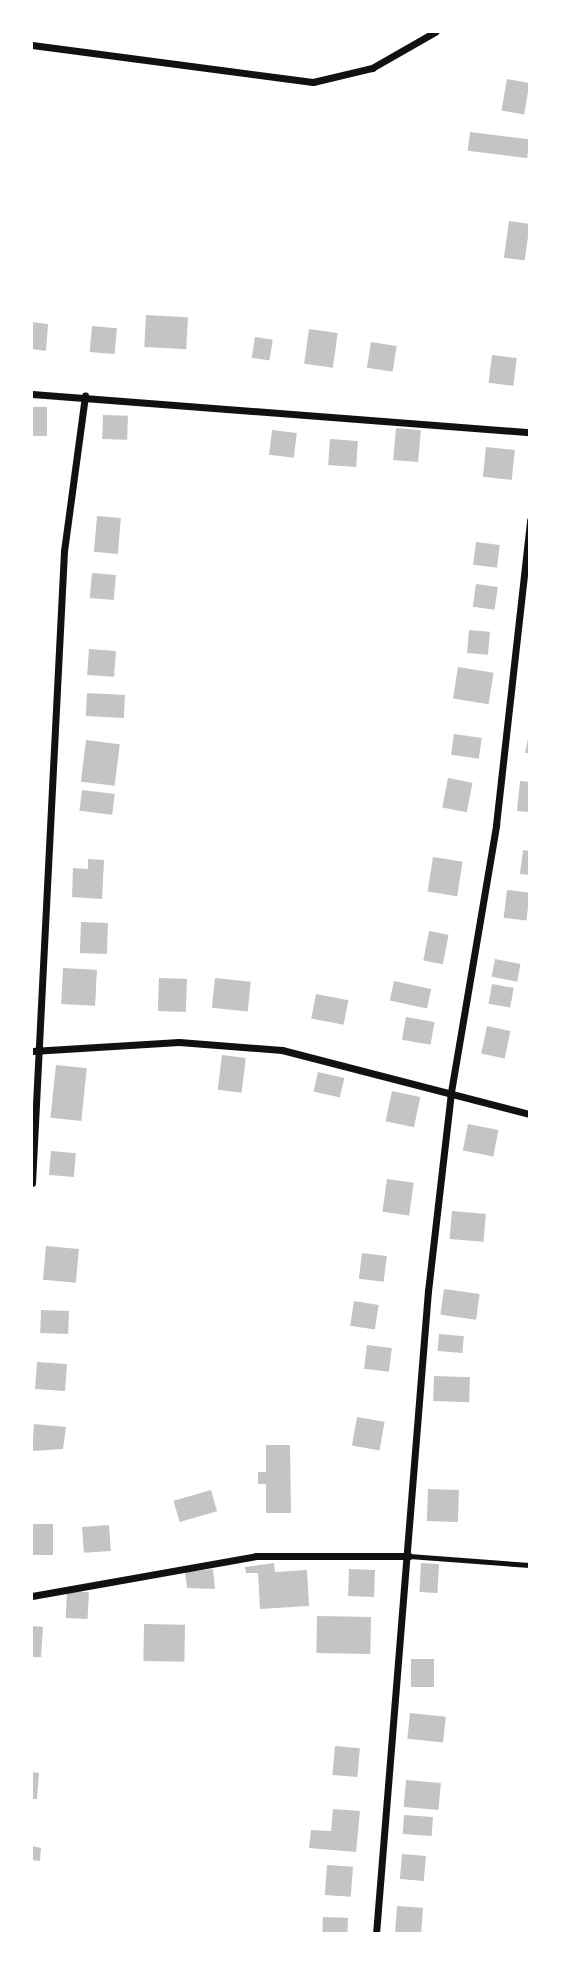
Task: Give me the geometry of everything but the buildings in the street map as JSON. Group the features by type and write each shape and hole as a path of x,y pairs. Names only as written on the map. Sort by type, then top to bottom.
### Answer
{"street":[{"path":"32,45 313,82 372,68 435,32"},
{"path":"32,394 85,395 530,432"},
{"path":"32,1183 41,1051 64,551 85,395"},
{"path":"376,1934 451,1092 496,825 530,520"},
{"path":"32,1051 179,1042 282,1050 530,1114"},
{"path":"32,1597 256,1556 409,1556"}],"lane":[{"path":"409,1556 530,1565"}]}
